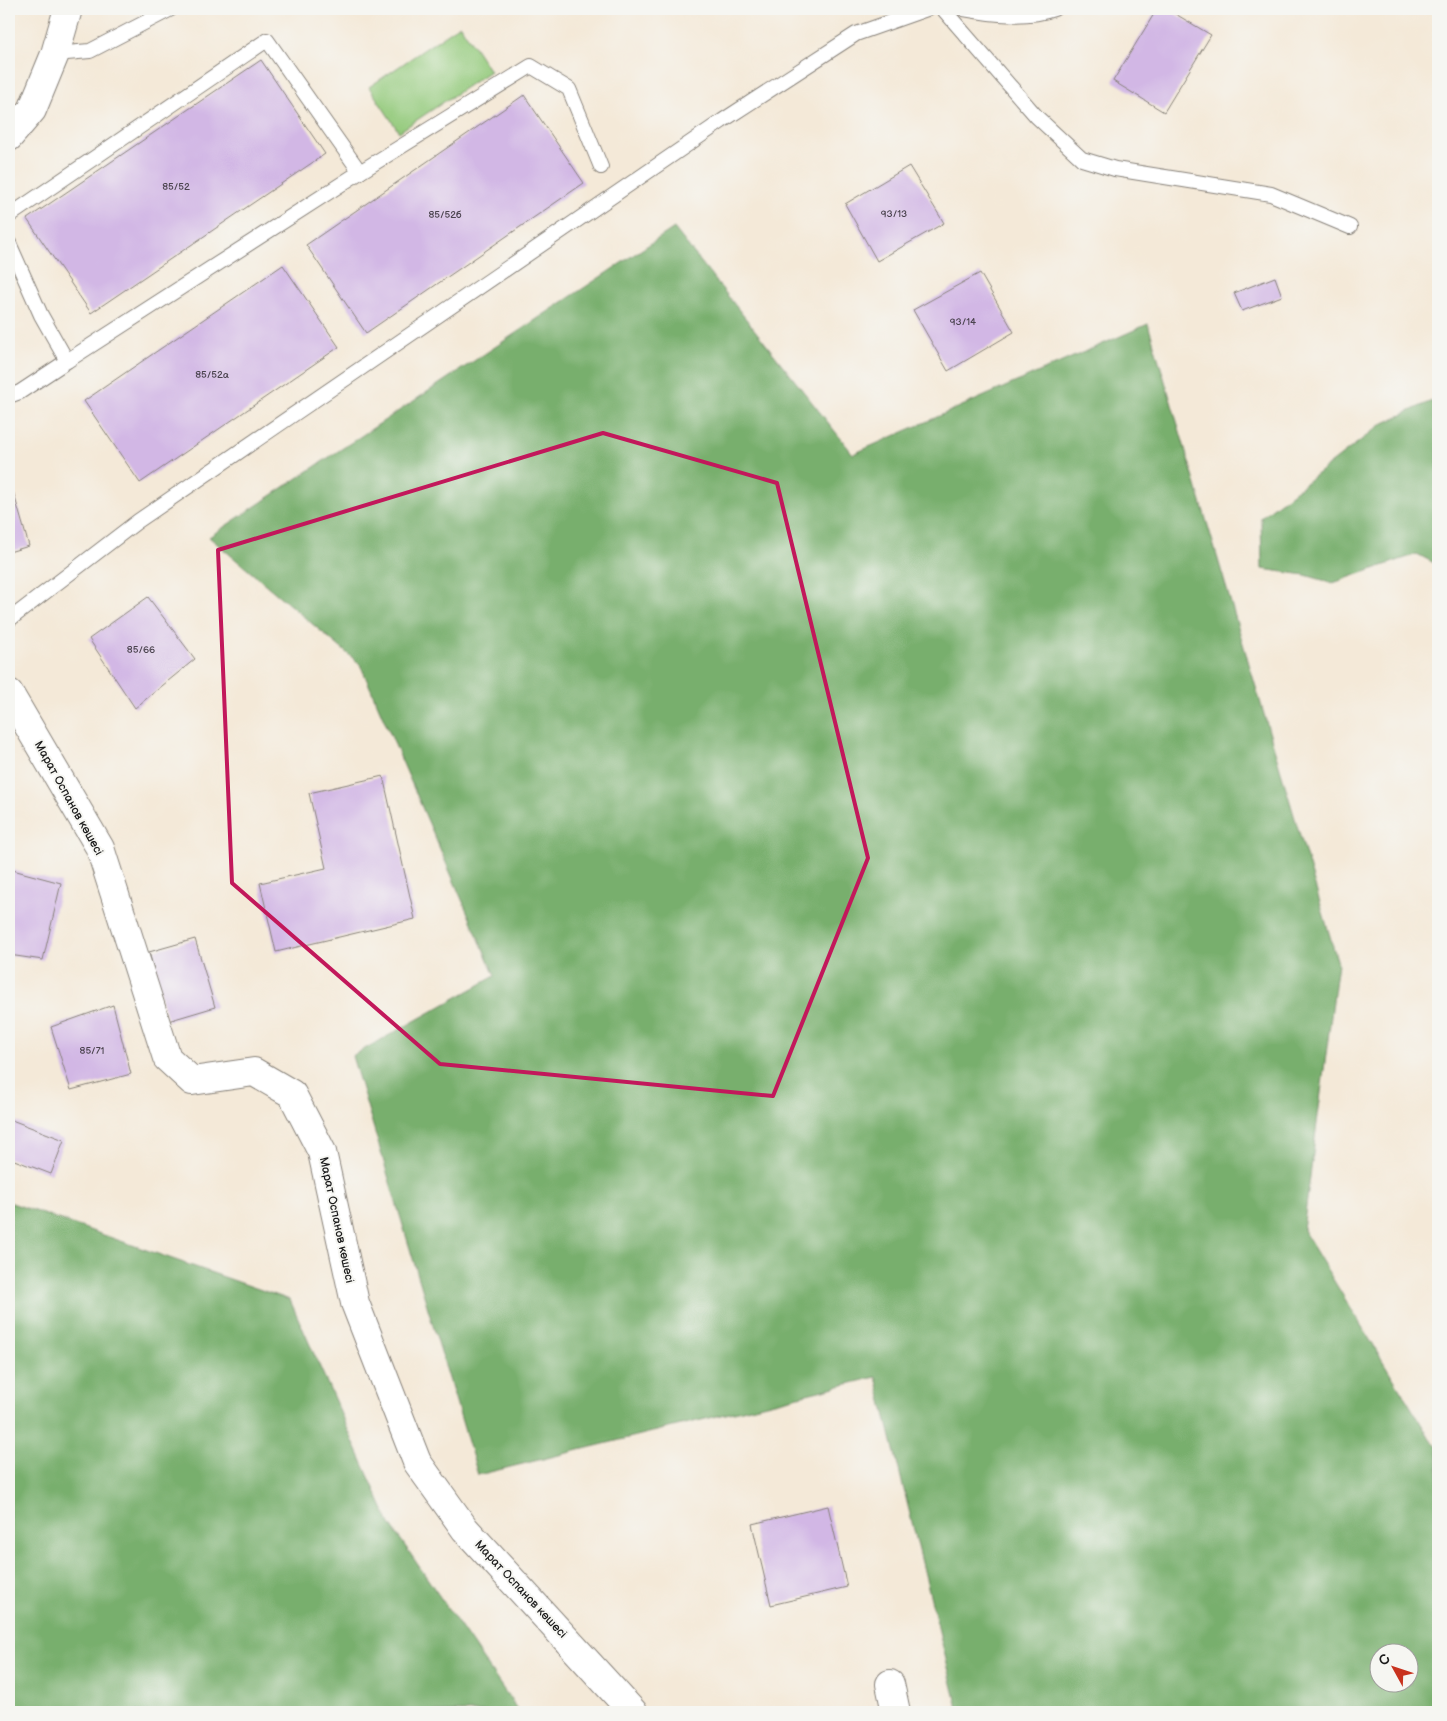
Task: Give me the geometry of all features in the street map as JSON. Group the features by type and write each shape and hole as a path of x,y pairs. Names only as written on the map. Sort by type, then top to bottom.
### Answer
{"street":[{"path":"9,137 32,110 55,54 68,9"},
{"name":"Марат Оспанов көшесі","path":"9,693 100,848 167,1058 192,1081 254,1072 292,1094 322,1152 356,1303 417,1462 466,1529 632,1712"},
{"path":"890,1684 896,1712"}],"lane":[{"path":"55,54 90,51 171,9"},
{"path":"9,620 138,521 722,121 856,34 927,9"},
{"path":"943,9 1036,117 1082,159 1115,169 1272,194 1350,227"},
{"path":"964,9 995,14 1045,12 1054,9"},
{"path":"9,216 267,40 360,172"},
{"path":"9,396 20,392 360,172 531,66 569,89 601,167"},
{"path":"9,243 41,315 67,361"}],"highlighted area":[{"path":"603,433 777,483 868,858 773,1096 440,1064 232,883 218,550"}],"green space":[{"path":"460,25 490,71 399,132 369,87"},
{"path":"674,228 853,454 1148,324 1338,963 1303,1230 1431,1440 1438,1446 1438,1712 959,1712 876,1377 478,1475 352,1056 495,976 360,664 209,537"},
{"path":"1438,398 1438,565 1417,554 1333,583 1305,575 1262,569 1261,517 1382,424"},
{"path":"9,1202 290,1300 390,1524 519,1712 9,1712"}],"building":[{"path":"1157,9 1167,9 1211,35 1164,112 1113,81"},
{"path":"261,60 325,154 91,313 27,219"},
{"path":"524,95 584,183 366,333 306,245"},
{"path":"909,166 944,223 877,261 845,204"},
{"path":"283,265 339,347 140,483 84,401"},
{"path":"980,273 1014,332 948,371 913,310"},
{"path":"1275,277 1282,296 1242,311 1234,293"},
{"path":"9,477 29,546 9,552"},
{"path":"148,597 195,659 135,708 89,639"},
{"path":"383,776 415,919 276,952 260,883 326,868 309,793"},
{"path":"9,869 61,883 43,960 9,955"},
{"path":"195,939 215,1007 168,1021 149,952"},
{"path":"113,1005 131,1074 71,1090 51,1027"},
{"path":"9,1119 64,1140 51,1174 9,1158"},
{"path":"828,1506 847,1587 771,1605 752,1524"}]}
